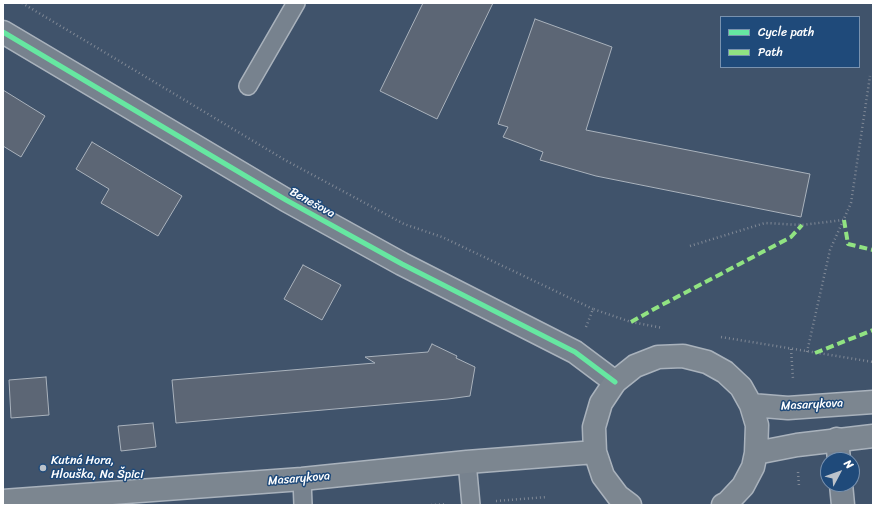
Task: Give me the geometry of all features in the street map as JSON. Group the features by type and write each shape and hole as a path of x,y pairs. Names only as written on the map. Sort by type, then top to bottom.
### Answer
{"main road":[{"path":"630,505 618,496 603,476 595,452 594,427 601,403 615,382 635,366 658,357 683,356 707,362 725,372 741,387 751,405 757,425 756,453 753,467 743,486 727,503 723,505"},
{"name":"Masarykova","path":"751,405 788,408 873,402"},
{"path":"756,453 797,445 838,450 873,436"},
{"name":"Masarykova","path":"3,501 302,479 467,462 595,452"}],"street":[{"name":"Benešova","path":"5,38 388,257 575,352 615,382"},
{"path":"842,492 843,505"}],"lane":[{"path":"248,86 296,3"},
{"path":"467,462 471,505"},
{"path":"302,479 303,505"}],"path":[{"path":"22,3 285,160 404,224 442,237 593,309"},
{"path":"807,352 830,250 851,203 870,76"},
{"path":"690,246 765,223 802,225 844,220"}],"building":[{"path":"423,3 493,3 437,119 380,91"},
{"path":"535,19 612,47 586,130 810,174 801,217 596,176 540,160 543,152 503,137 508,127 498,124"},
{"path":"3,90 45,116 21,157 3,146"},
{"path":"92,142 182,196 158,236 101,203 109,189 76,169"},
{"path":"303,265 341,285 322,320 284,299"},
{"path":"432,344 457,356 456,358 475,367 470,396 176,423 172,380 375,363 365,357 428,352"},
{"path":"46,377 49,415 11,418 9,380"},
{"path":"153,423 156,447 121,451 118,426"}],"marked path":[{"path":"844,220 848,244 873,250"},
{"path":"631,322 791,237 802,225"},
{"path":"815,353 873,330"}],"cycle path":[{"path":"3,32 286,200 402,264 575,352 615,382"}],"place":[{"name":"Kutná Hora, Hlouška, Na Špici","path":"43,468"}]}
